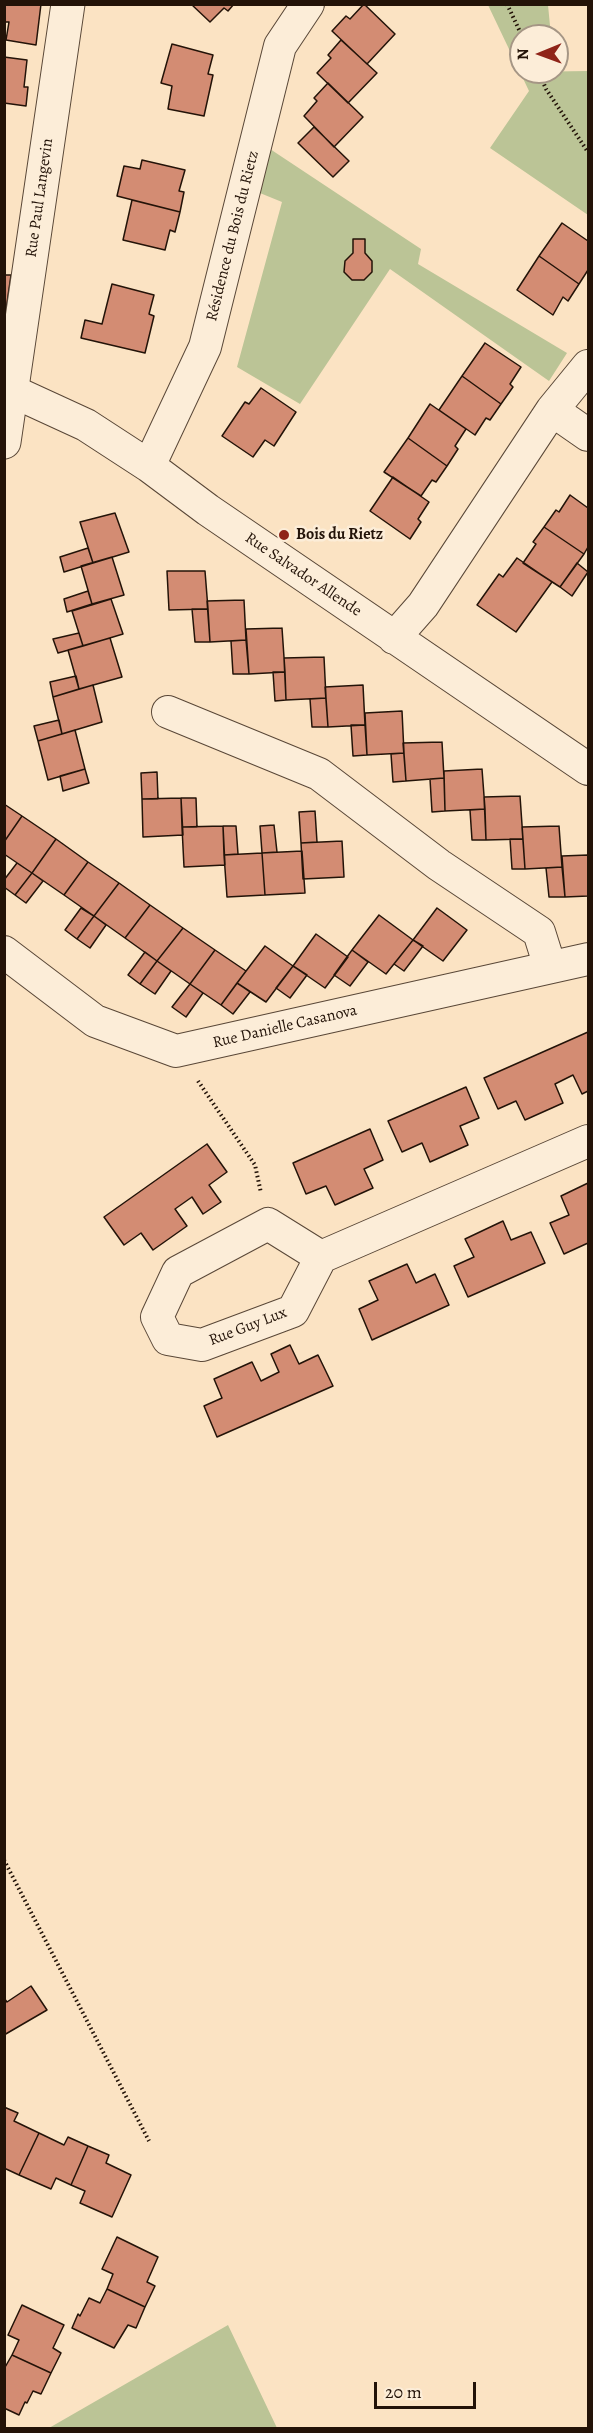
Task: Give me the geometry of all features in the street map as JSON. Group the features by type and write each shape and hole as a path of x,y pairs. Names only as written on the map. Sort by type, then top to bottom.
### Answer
{"street":[{"name":"Rue Paul Langevin","path":"8,390 68,4"},
{"name":"Résidence du Bois du Rietz","path":"149,466 205,347 280,46 308,4"},
{"path":"394,638 423,605 552,410 588,366"},
{"path":"4,442 8,390"},
{"name":"Rue Salvador Allende","path":"8,390 86,425 149,466 180,491 588,769"},
{"path":"552,410 588,435"},
{"path":"168,712 319,774 439,865 539,932 550,967"},
{"path":"4,952 95,1021 176,1051"},
{"name":"Rue Danielle Casanova","path":"176,1051 588,959"},
{"path":"268,1224 321,1257 588,1141"},
{"name":"Rue Guy Lux","path":"268,1224 178,1272 157,1317 168,1339 202,1345 293,1311 321,1257"}],"path":[{"path":"507,4 516,24"},
{"path":"544,84 588,152"},
{"path":"176,1051 255,1165 268,1224"},
{"path":"4,1860 149,2141"}],"green space":[{"path":"488,5 548,5 550,24 509,24 509,49"},
{"path":"569,71 588,71 588,215 490,148 529,91 526,84 569,84"},
{"path":"267,147 421,249 418,264 567,353 549,381 390,269 300,404 237,367 282,202 255,191"},
{"path":"228,2325 277,2428 49,2428"}],"building":[{"path":"4,4 41,4 36,45 6,40 9,22 4,22"},
{"path":"191,4 234,4 228,11 224,8 210,22"},
{"path":"364,4 395,34 367,64 332,31 346,16 350,19"},
{"path":"341,40 377,73 348,103 317,73 331,58 328,55"},
{"path":"172,44 213,55 208,74 213,75 204,116 168,109 172,86 161,83"},
{"path":"4,57 27,60 24,87 28,87 26,106 4,103"},
{"path":"328,83 363,117 334,147 304,116 317,101 314,98"},
{"path":"314,127 349,161 333,177 298,143"},
{"path":"142,160 185,170 179,191 184,192 180,212 117,196 124,166 140,169"},
{"path":"132,200 180,212 175,232 170,230 165,250 123,240"},
{"path":"562,223 588,241 588,270 579,284 539,256"},
{"path":"353,239 365,239 365,253 372,261 372,272 364,280 352,280 344,272 345,261 353,253"},
{"path":"539,256 579,284 568,301 563,297 553,315 517,290"},
{"path":"4,275 11,275 4,324"},
{"path":"112,284 154,295 149,314 154,316 145,353 81,338 85,320 102,324"},
{"path":"485,343 521,367 510,384 513,387 501,404 462,376"},
{"path":"462,376 501,404 490,420 486,418 475,435 439,410"},
{"path":"261,388 296,412 274,446 265,440 253,457 222,436 245,402 249,404"},
{"path":"430,404 466,429 455,446 458,449 447,466 408,438"},
{"path":"408,438 447,466 436,482 432,480 421,496 384,472"},
{"path":"393,477 429,502 418,519 421,522 410,539 370,511"},
{"path":"570,495 588,508 588,547 584,554 544,527 556,510 559,512"},
{"path":"115,513 129,552 93,563 80,522"},
{"path":"544,527 584,554 560,587 523,563 536,544 533,542"},
{"path":"88,548 93,563 64,572 60,557"},
{"path":"112,557 124,595 92,604 81,566"},
{"path":"517,558 552,582 516,632 477,605 499,574 503,577"},
{"path":"577,563 588,572 572,596 560,587"},
{"path":"167,571 205,571 208,609 169,610"},
{"path":"88,591 92,604 67,612 64,599"},
{"path":"111,599 123,634 83,646 72,611"},
{"path":"244,600 246,640 210,642 207,601"},
{"path":"192,609 208,609 210,642 195,642"},
{"path":"282,628 285,672 249,674 246,629"},
{"path":"79,633 83,646 58,653 53,639"},
{"path":"110,638 122,677 79,689 68,650"},
{"path":"246,640 249,674 233,674 231,641"},
{"path":"324,657 326,698 286,700 284,658"},
{"path":"273,672 285,672 286,700 275,701"},
{"path":"76,676 79,689 53,697 50,682"},
{"path":"93,685 102,722 62,734 53,697"},
{"path":"363,685 365,725 328,727 325,687"},
{"path":"326,698 328,727 312,727 310,699"},
{"path":"402,711 404,753 367,755 365,713"},
{"path":"59,720 62,734 38,741 34,726"},
{"path":"351,725 365,725 367,755 353,756"},
{"path":"75,730 85,769 48,780 38,741"},
{"path":"442,742 444,778 406,781 403,743"},
{"path":"404,753 406,781 393,782 391,754"},
{"path":"85,769 89,783 63,791 60,776"},
{"path":"482,769 485,809 445,811 444,771"},
{"path":"157,772 158,799 142,799 141,773"},
{"path":"444,778 445,811 432,812 430,779"},
{"path":"520,796 523,839 486,840 484,797"},
{"path":"181,798 196,798 197,827 182,827"},
{"path":"181,798 183,835 143,837 142,799"},
{"path":"4,804 22,816 4,842"},
{"path":"485,809 486,840 472,840 470,810"},
{"path":"315,811 317,842 301,843 299,812"},
{"path":"22,816 56,839 32,873 4,854 4,842"},
{"path":"274,825 277,852 262,853 260,826"},
{"path":"223,826 236,826 238,854 224,855"},
{"path":"223,826 225,865 184,867 182,827"},
{"path":"559,826 562,867 525,869 522,827"},
{"path":"56,839 88,862 64,895 32,873"},
{"path":"510,839 523,839 525,869 512,869"},
{"path":"342,841 344,877 303,879 301,843"},
{"path":"302,851 305,893 265,895 262,853"},
{"path":"262,853 265,895 227,897 224,855"},
{"path":"588,855 588,896 565,897 562,856"},
{"path":"88,862 119,883 94,916 64,895"},
{"path":"17,863 32,873 15,895 4,887 4,880"},
{"path":"562,867 565,897 549,897 546,868"},
{"path":"32,873 43,881 26,903 15,895"},
{"path":"119,883 150,905 125,938 94,916"},
{"path":"150,905 183,928 157,961 125,938"},
{"path":"81,908 94,916 77,939 65,930"},
{"path":"437,908 467,930 443,961 413,940"},
{"path":"379,915 413,940 386,974 352,950"},
{"path":"94,916 106,925 90,948 77,939"},
{"path":"183,928 215,950 190,984 157,961"},
{"path":"316,934 348,957 325,988 293,966"},
{"path":"413,940 423,946 404,971 394,964"},
{"path":"265,946 293,966 266,1002 237,983"},
{"path":"215,950 246,971 221,1005 190,984"},
{"path":"352,950 368,962 350,986 334,975"},
{"path":"145,952 157,961 140,984 128,975"},
{"path":"157,961 171,971 155,994 140,984"},
{"path":"293,966 307,975 290,998 276,988"},
{"path":"237,983 250,992 233,1014 221,1005"},
{"path":"190,984 203,993 186,1017 172,1007"},
{"path":"588,1032 588,1091 582,1094 573,1075 555,1084 563,1103 525,1120 516,1101 498,1109 484,1078"},
{"path":"466,1087 479,1118 460,1126 468,1145 430,1162 422,1143 402,1152 388,1121"},
{"path":"370,1129 383,1160 364,1169 373,1188 335,1205 326,1186 306,1194 293,1163"},
{"path":"207,1144 227,1172 209,1185 221,1202 203,1214 192,1197 175,1209 187,1226 153,1250 141,1233 124,1245 104,1217"},
{"path":"588,1183 588,1243 564,1254 550,1223 569,1215 561,1196"},
{"path":"503,1221 511,1240 531,1232 545,1263 468,1297 454,1266 474,1257 465,1239"},
{"path":"407,1264 416,1283 435,1274 449,1305 372,1340 359,1309 378,1300 369,1281"},
{"path":"290,1345 299,1364 318,1355 333,1386 217,1437 204,1406 222,1398 214,1379 252,1362 261,1381 279,1372 271,1354"},
{"path":"31,1986 47,2010 4,2035 4,1998 7,2002"},
{"path":"4,2107 18,2113 14,2121 39,2133 19,2175 4,2168"},
{"path":"39,2133 64,2145 68,2137 88,2146 71,2185 56,2178 51,2189 19,2175"},
{"path":"88,2146 109,2155 106,2163 131,2175 112,2217 80,2203 85,2191 71,2185"},
{"path":"117,2237 158,2257 147,2282 155,2286 145,2307 107,2289 113,2274 102,2269"},
{"path":"107,2289 145,2307 136,2328 128,2325 114,2348 72,2328 89,2298 100,2303"},
{"path":"22,2305 64,2325 53,2348 61,2353 51,2373 12,2355 19,2340 8,2335"},
{"path":"12,2355 51,2373 41,2394 33,2391 19,2415 4,2408 4,2369"}],"place":[{"name":"Bois du Rietz","path":"284,535"}]}
